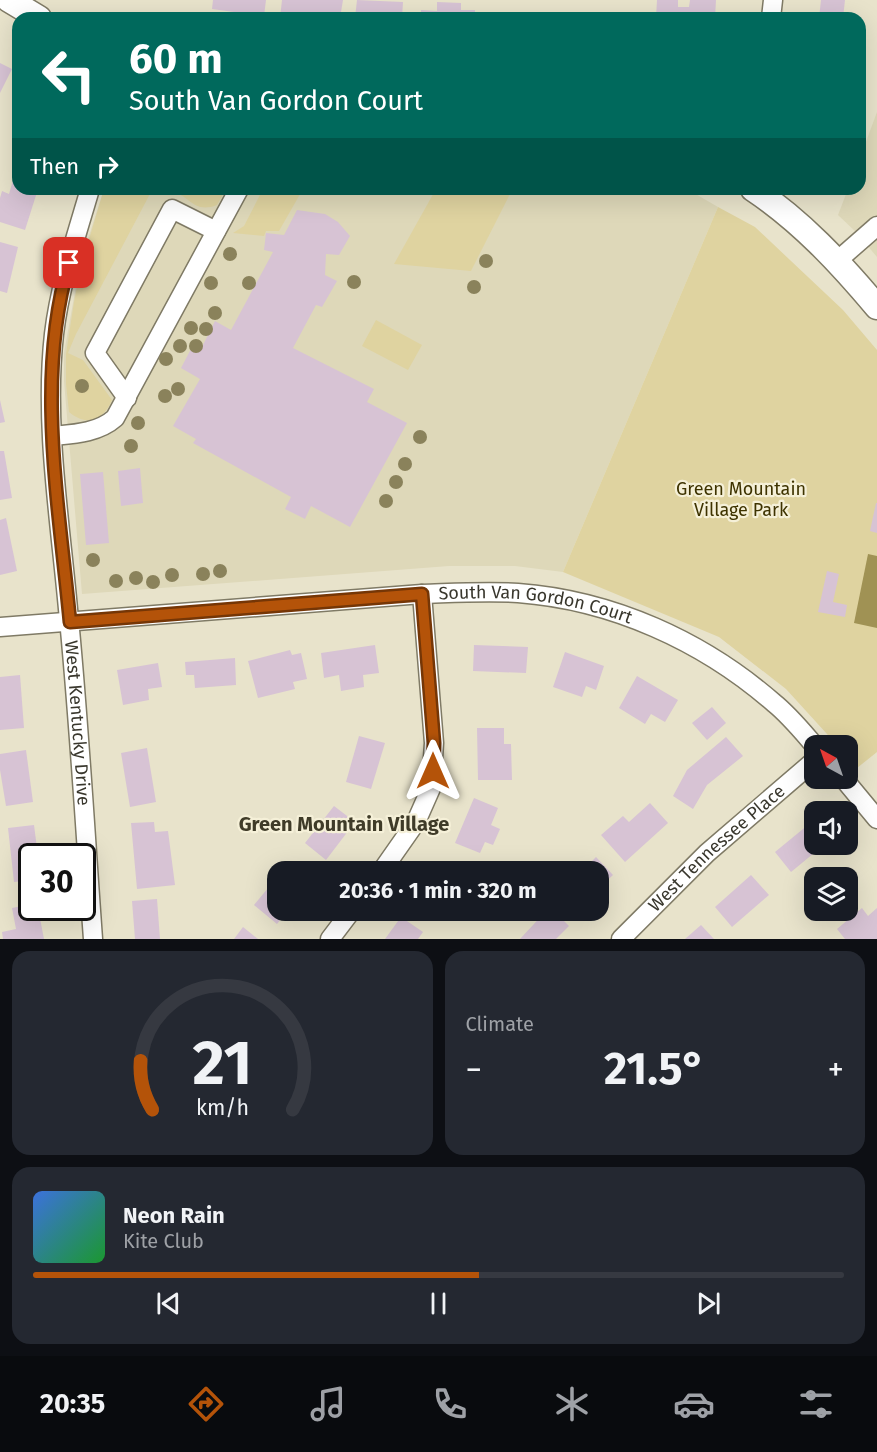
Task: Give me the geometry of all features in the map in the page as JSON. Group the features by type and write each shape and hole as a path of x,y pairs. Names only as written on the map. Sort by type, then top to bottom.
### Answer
{"main road":[{"path":"9,0 29,12"},
{"path":"761,195 798,222 837,261 877,307"}],"street":[{"name":"West Kentucky Drive","path":"88,195 58,306 52,365 52,436 70,622 93,939"},
{"path":"52,436 93,430 115,418 236,195"},
{"path":"127,398 95,353 166,219 172,209 216,231"},
{"path":"837,261 877,226"},
{"name":"South Van Gordon Court","path":"0,627 422,594 519,593 557,598 601,608 671,634 726,666 776,704 805,735"},
{"path":"389,861 416,822 431,788 434,743 422,594"},
{"name":"West Tennessee Place","path":"621,939 707,853 804,770"},
{"path":"852,789 877,819"},
{"path":"330,939 344,921"}],"shaded area":[{"path":"877,112 877,257 838,215 846,195 866,195 866,142"},
{"path":"102,195 697,195 718,207 563,572 515,566 449,566 82,594 64,381 64,353 80,264"},
{"path":"868,554 877,556 877,628 854,623"}],"green space":[{"path":"102,195 149,195 68,353 83,360 112,400 104,413 94,420 82,419 69,412 66,384 66,354 82,263"},
{"path":"181,195 223,195 217,205 197,206"},
{"path":"260,195 300,195 279,231 266,231 264,236 233,233 244,226"},
{"path":"433,195 509,195 471,271 394,264"},
{"name":"Green Mountain Village Park","path":"718,207 755,227 843,310 877,350 877,752 858,767 858,735 828,735 786,689 719,637 563,572"},
{"path":"376,320 422,345 408,370 362,346"}],"building":[{"path":"213,0 266,0 264,12 212,9"},
{"path":"282,0 343,0 341,12 281,12"},
{"path":"357,0 403,2 402,12 356,12"},
{"path":"657,0 678,0 678,7 689,7 690,0 716,0 715,12 656,12"},
{"path":"821,0 845,0 844,12 820,12"},
{"path":"437,2 461,3 461,10 475,10 475,12 421,12 421,10 437,11"},
{"path":"0,63 12,69 0,93"},
{"path":"12,184 12,195 36,195 25,230 0,222 2,191 9,194"},
{"path":"297,210 325,214 338,222 350,236 339,255 326,254 325,275 337,281 322,307 316,305 293,348 374,389 367,402 407,423 350,527 311,506 305,519 285,509 291,497 193,443 196,439 173,426 200,379 181,368 192,347 200,351 215,321 231,330 273,252 264,250 266,233 284,235"},
{"path":"0,242 18,247 7,293 0,291"},
{"path":"0,400 5,422 0,423"},
{"path":"0,451 4,451 12,498 0,500"},
{"path":"140,468 143,503 121,506 118,471"},
{"path":"103,472 109,543 86,545 80,474"},
{"path":"877,503 877,533 870,531"},
{"path":"6,518 17,571 0,575 0,520"},
{"path":"827,571 839,574 833,602 847,605 845,617 818,612"},
{"path":"375,645 379,673 363,675 364,687 341,691 339,675 324,678 321,653"},
{"path":"474,645 528,647 526,673 473,671"},
{"path":"290,650 292,655 301,653 307,679 293,682 295,689 258,698 248,661"},
{"path":"565,652 604,666 596,690 586,686 582,697 553,687"},
{"path":"235,658 236,685 195,688 194,675 186,675 185,662"},
{"path":"158,663 162,687 148,689 149,700 123,705 117,670"},
{"path":"20,675 24,728 0,730 0,677"},
{"path":"637,676 678,700 665,722 651,714 645,724 619,708"},
{"path":"712,707 726,723 707,740 692,723"},
{"path":"477,728 504,728 504,744 511,744 512,780 478,780"},
{"path":"359,736 385,743 371,789 346,782"},
{"path":"726,737 743,756 707,785 693,809 673,796 687,770"},
{"path":"147,748 156,802 130,807 121,753"},
{"path":"26,750 33,802 6,806 0,770 0,754"},
{"path":"474,798 498,808 491,825 500,829 493,845 485,842 480,853 455,843"},
{"path":"650,803 668,823 625,862 601,835 623,816 629,822"},
{"path":"334,806 355,822 326,860 305,843"},
{"path":"154,822 155,832 168,831 175,885 137,889 131,823"},
{"path":"34,825 36,843 18,843 18,882 14,882 8,828"},
{"path":"804,828 804,855 812,855 791,872 775,852"},
{"path":"751,875 769,895 732,927 715,907"},
{"path":"267,889 267,916 254,905"},
{"path":"157,899 160,939 135,939 132,901"},
{"path":"18,907 18,921 41,921 44,939 3,939 2,932 16,929 12,908"},
{"path":"862,908 868,916 877,908 877,939 845,939 837,929 847,921 858,921 858,911"},
{"path":"398,921 407,921 423,932 418,939 385,939"},
{"path":"537,921 564,921 569,926 556,939 520,939"},
{"path":"701,925 714,939 685,939"},
{"path":"243,927 258,939 234,939"}],"district":[{"name":"Green Mountain Village","path":"344,824"}],"route":[{"path":"69,263 58,306 54,334 52,436 70,622 422,594 434,743 433,771"}]}
